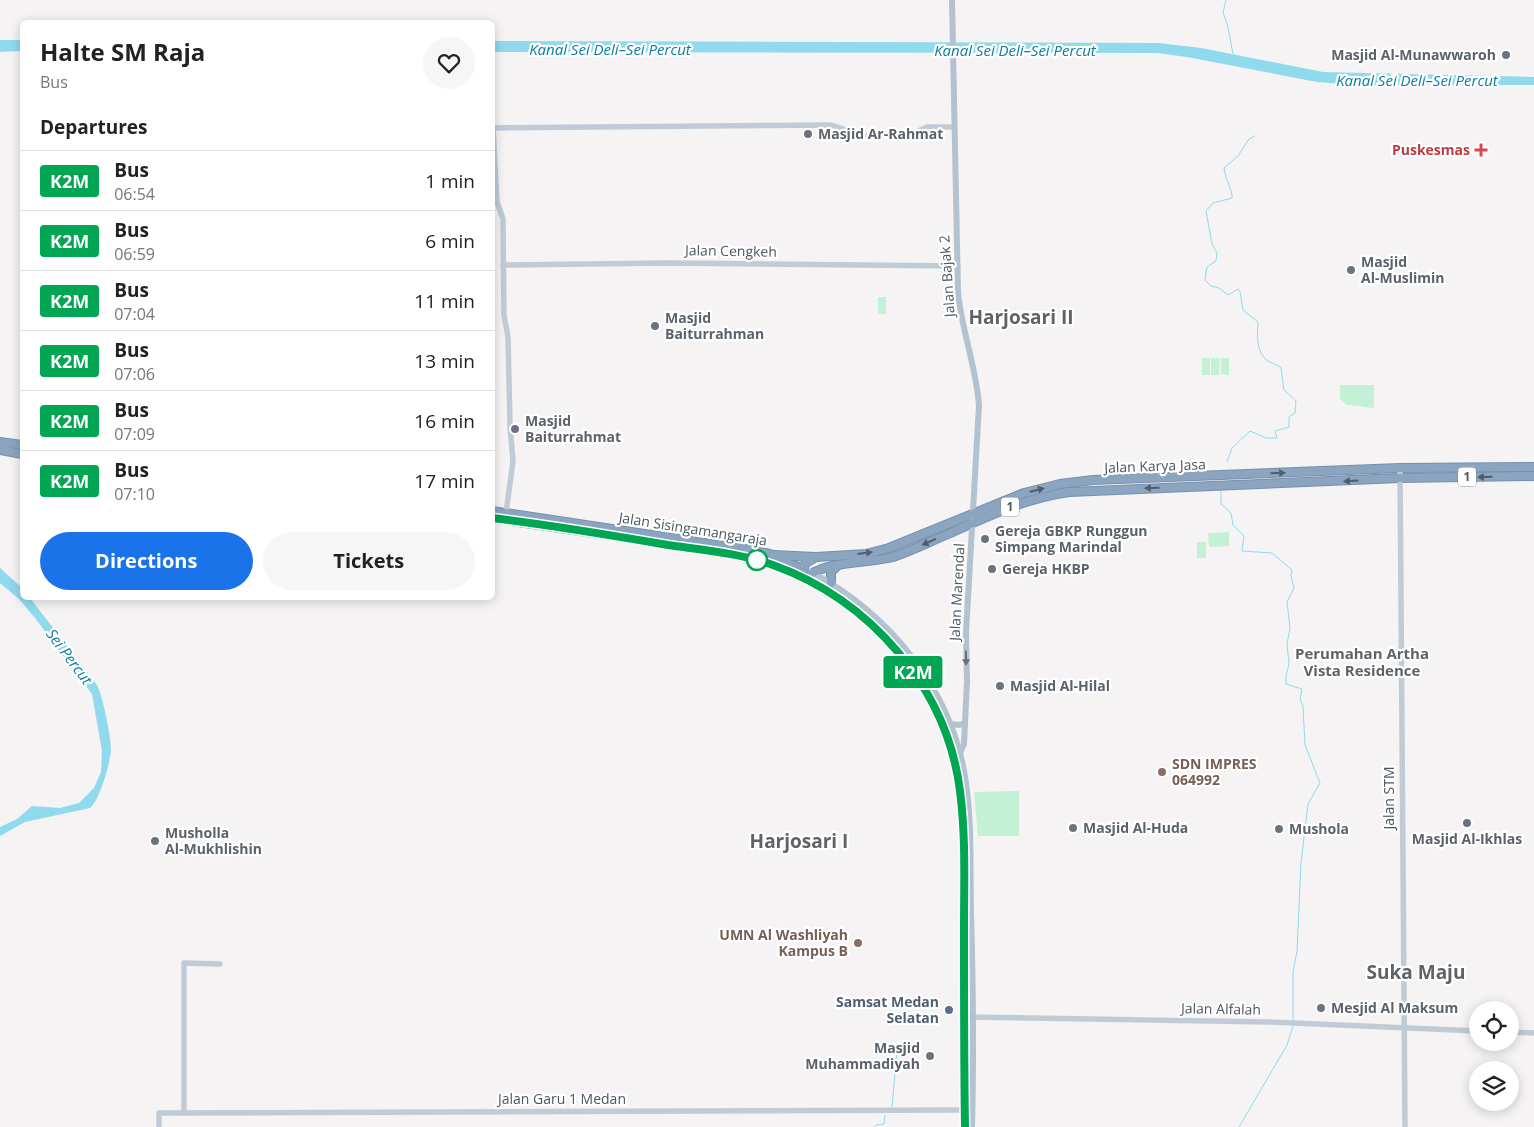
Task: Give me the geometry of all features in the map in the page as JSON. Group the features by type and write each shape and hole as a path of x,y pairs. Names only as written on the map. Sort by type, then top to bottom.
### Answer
{"highway":[{"path":"0,442 20,445"},
{"path":"0,450 20,454"},
{"name":"Jalan Karya Jasa","path":"774,555 816,557 879,551 1024,493 1060,484 1093,480 1214,477 1400,468 1534,467"},
{"name":"Jalan Karya Jasa","path":"808,576 837,566 897,555 974,522 1044,496 1093,490 1400,478 1534,476"},
{"path":"1174,478 1174,487"},
{"name":"Jalan Sisingamangaraja","path":"495,511 728,546 774,555 808,576"},
{"name":"Jalan Sisingamangaraja","path":"495,518 723,552 800,571"},
{"path":"800,571 816,557"},
{"path":"831,583 831,572 837,566"}],"main road":[{"name":"Jalan Bajak 2","path":"952,0 960,311 978,384 979,404 975,513"},
{"name":"Jalan Marendal","path":"956,754 963,749 967,681 966,633 975,513"},
{"name":"Jalan Sisingamangaraja","path":"808,576 831,583 865,607 883,624 912,656 937,695 949,724 967,790 970,839 965,1127"},
{"name":"Jalan Sisingamangaraja","path":"808,576 860,613 890,642 912,671 934,708 956,754"},
{"path":"949,724 959,725 965,723"},
{"name":"Jalan Sisingamangaraja","path":"968,1018 972,1127"}],"street":[{"path":"495,128 831,125 866,136 916,132 927,127 954,127"},
{"path":"495,165 497,202 503,219 504,315 508,337 510,450 513,461 506,513"},
{"name":"Jalan Cengkeh","path":"503,265 667,263 958,266"},
{"name":"Jalan STM","path":"1400,468 1405,1127"},
{"path":"184,1113 184,963 220,964"},
{"name":"Jalan Alfalah","path":"968,1018 1295,1023 1469,1031"},
{"path":"1519,1032 1534,1033"},
{"name":"Jalan Garu 1 Medan","path":"159,1127 159,1113 965,1110"}],"green space":[{"path":"878,297 886,297 886,314 878,314"},
{"path":"1202,358 1210,358 1210,375 1202,375"},
{"path":"1211,358 1220,358 1219,375 1211,375"},
{"path":"1221,358 1229,358 1229,375 1221,374"},
{"path":"1340,385 1374,385 1374,408 1347,405 1340,399"},
{"path":"1229,532 1229,546 1209,547 1208,533"},
{"path":"1197,542 1206,542 1206,558 1197,558"},
{"path":"1019,791 1019,836 978,836 974,792"}],"water":[{"path":"0,40 20,40 20,51 0,52"},
{"name":"Kanal Sei Deli–Sei Percut","path":"495,41 1159,43 1201,48 1323,72 1534,77 1534,85 1357,85 1317,82 1157,53 495,52"},
{"name":"Sei Percut","path":"0,568 20,586 20,600 32,600 97,685 102,698 111,750 101,790 90,808 25,822 0,836 0,827 17,819 32,806 60,808 79,803 94,788 101,772 102,751 92,694 35,618 19,599 0,583"}],"pier":[{"path":"1391,70 1398,70 1398,87 1391,87"}],"waterway":[{"path":"1226,0 1223,12 1233,54"},
{"path":"1227,462 1232,448 1250,431 1266,438 1277,438 1275,431 1289,427 1289,417 1295,413 1296,401 1284,390 1281,368 1265,359 1262,355 1258,345 1258,322 1243,310 1240,291 1238,289 1228,295 1219,288 1211,286 1205,280 1207,267 1216,261 1217,253 1212,244 1206,211 1213,203 1232,198 1224,168 1238,156 1249,139 1255,136"},
{"path":"1221,491 1221,504 1231,513 1233,525 1244,536 1242,551 1272,553 1292,570 1291,576 1294,588 1287,602 1290,628 1287,644 1289,664 1286,684 1302,689 1300,699 1303,706 1305,745 1320,783 1308,804 1301,863 1297,951 1293,972 1293,1020"},
{"path":"1239,1127 1287,1045 1293,1026"},
{"path":"892,1107 897,1051"},
{"path":"875,1127 876,1125 884,1124 885,1115"}],"bus line":[{"name":"K2M","path":"495,518 723,552 774,566 819,585 848,604 880,630 906,661 934,708 946,735 960,792 964,900 965,1127"}],"place":[{"name":"Masjid Al-Munawwaroh","path":"1506,55"},
{"name":"Masjid Ar-Rahmat","path":"808,134"},
{"name":"Puskesmas","path":"1481,150"},
{"name":"Masjid Al-Muslimin","path":"1351,270"},
{"name":"Masjid Baiturrahman","path":"655,326"},
{"name":"Masjid Baiturrahmat","path":"515,429"},
{"name":"Gereja GBKP Runggun Simpang Marindal","path":"985,539"},
{"name":"Gereja HKBP","path":"992,569"},
{"name":"Masjid Al-Hilal","path":"1000,686"},
{"name":"SDN IMPRES 064992","path":"1162,772"},
{"name":"Masjid Al-Ikhlas","path":"1467,823"},
{"name":"Masjid Al-Huda","path":"1073,828"},
{"name":"Mushola","path":"1279,829"},
{"name":"Musholla Al-Mukhlishin","path":"155,841"},
{"name":"UMN Al Washliyah Kampus B","path":"858,943"},
{"name":"Mesjid Al Maksum","path":"1321,1008"},
{"name":"Samsat Medan Selatan","path":"949,1010"},
{"name":"Masjid Muhammadiyah","path":"930,1056"}],"district":[{"name":"Harjosari II","path":"1021,317"},
{"name":"Perumahan Artha Vista Residence","path":"1362,662"},
{"name":"Harjosari I","path":"799,841"},
{"name":"Suka Maju","path":"1416,972"}]}
